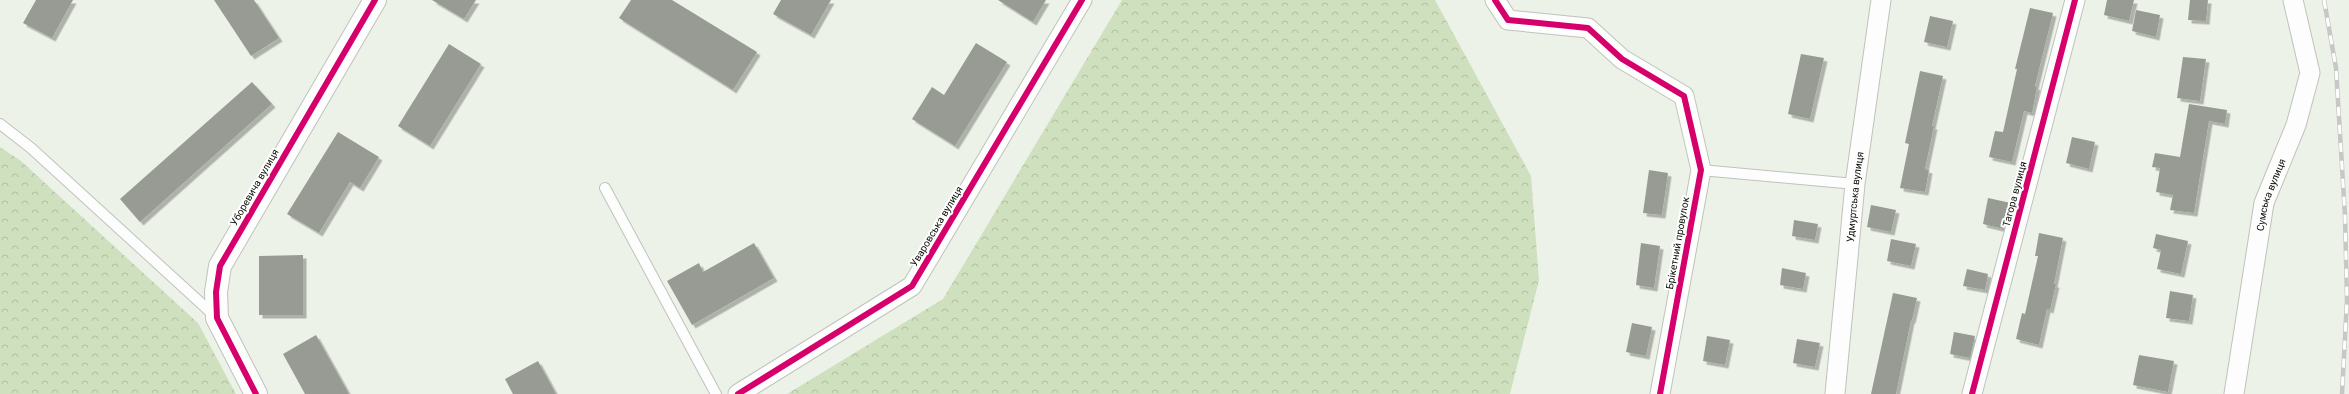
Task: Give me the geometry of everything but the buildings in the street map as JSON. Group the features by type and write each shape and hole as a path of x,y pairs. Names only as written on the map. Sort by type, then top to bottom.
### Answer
{"street":[{"name":"Уборевича вулиця","path":"256,394 217,318 216,292 220,266 375,0"},
{"name":"Уваровська вулиця","path":"738,394 912,286 1082,0"},
{"name":"Брiкетний провулок","path":"1495,0 1508,20 1588,28 1622,60 1684,96 1701,170 1660,394"},
{"name":"Удмуртська вулиця","path":"1835,394 1855,184 1881,0"},
{"name":"Тагора вулиця","path":"1975,393 2075,0"},
{"name":"Сумська вулиця","path":"2234,394 2264,203 2296,125 2310,73 2293,0"}],"lane":[{"path":"0,124 32,148 217,318"},
{"path":"1701,170 1855,184"},
{"path":"605,188 716,394"}],"green space":[{"path":"1122,0 1435,0 1531,176 1539,280 1510,394 787,394 943,299"},
{"path":"0,147 21,161 198,323 236,394 0,394"}],"railway":[{"path":"2324,0 2336,68 2345,216 2347,300 2342,394"}],"cycle path":[{"path":"256,394 217,318 216,292 220,266 375,0"},
{"path":"738,394 912,286 1082,0"},
{"path":"1495,0 1508,20 1588,28 1622,59 1684,96 1701,170 1660,394"},
{"path":"1972,394 2075,0"}]}
